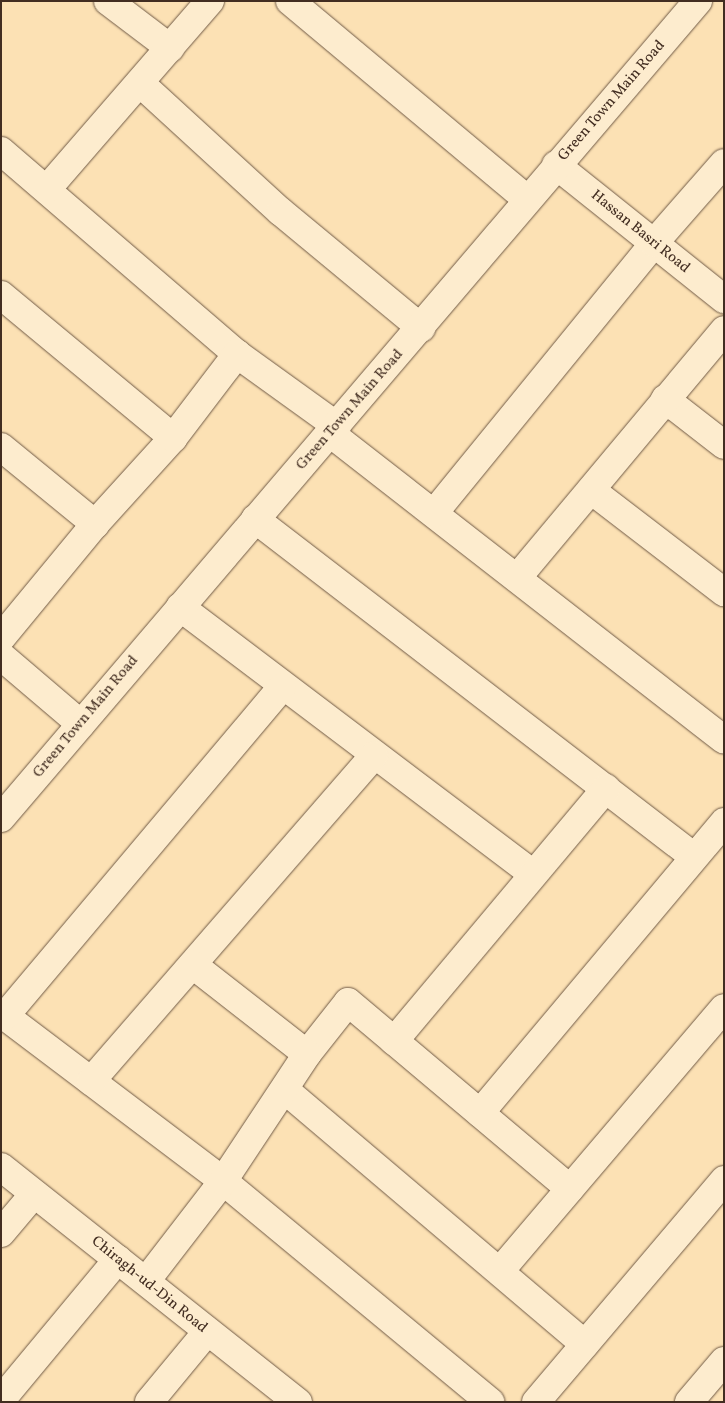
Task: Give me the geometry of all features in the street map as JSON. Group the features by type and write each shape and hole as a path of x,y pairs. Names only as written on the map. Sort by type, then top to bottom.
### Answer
{"street":[{"path":"108,1 170,48"},
{"path":"47,189 210,1"},
{"path":"290,1 527,199"},
{"name":"Green Town Main Road","path":"1,818 420,328 556,165 698,1"},
{"path":"140,83 281,212 420,328"},
{"path":"1,151 237,354 434,513 724,740"},
{"path":"434,513 654,244 724,163"},
{"name":"Hassan Basri Road","path":"556,165 724,299"},
{"path":"1,296 173,438"},
{"path":"517,578 724,330"},
{"path":"1,638 94,524 173,438 237,354"},
{"path":"665,399 724,445"},
{"path":"6,459 94,524"},
{"path":"592,490 724,592"},
{"path":"255,519 694,857"},
{"path":"180,607 282,687 532,873"},
{"path":"1,656 81,724"},
{"path":"282,687 3,1014 223,1181 490,1402"},
{"path":"91,1081 374,756"},
{"path":"394,1041 532,873 606,788"},
{"path":"480,1113 724,822"},
{"path":"193,965 307,1054"},
{"path":"146,1281 223,1181 285,1090 307,1054 348,1002 570,1189"},
{"path":"500,1271 724,1008"},
{"path":"285,1090 585,1344"},
{"name":"Chiragh-ud-Din Road","path":"1,1167 146,1281 207,1332 298,1402"},
{"path":"536,1402 724,1180"},
{"path":"1,1232 34,1194"},
{"path":"1,1400 118,1259"},
{"path":"148,1402 207,1332"},
{"path":"689,1402 724,1361"}]}
